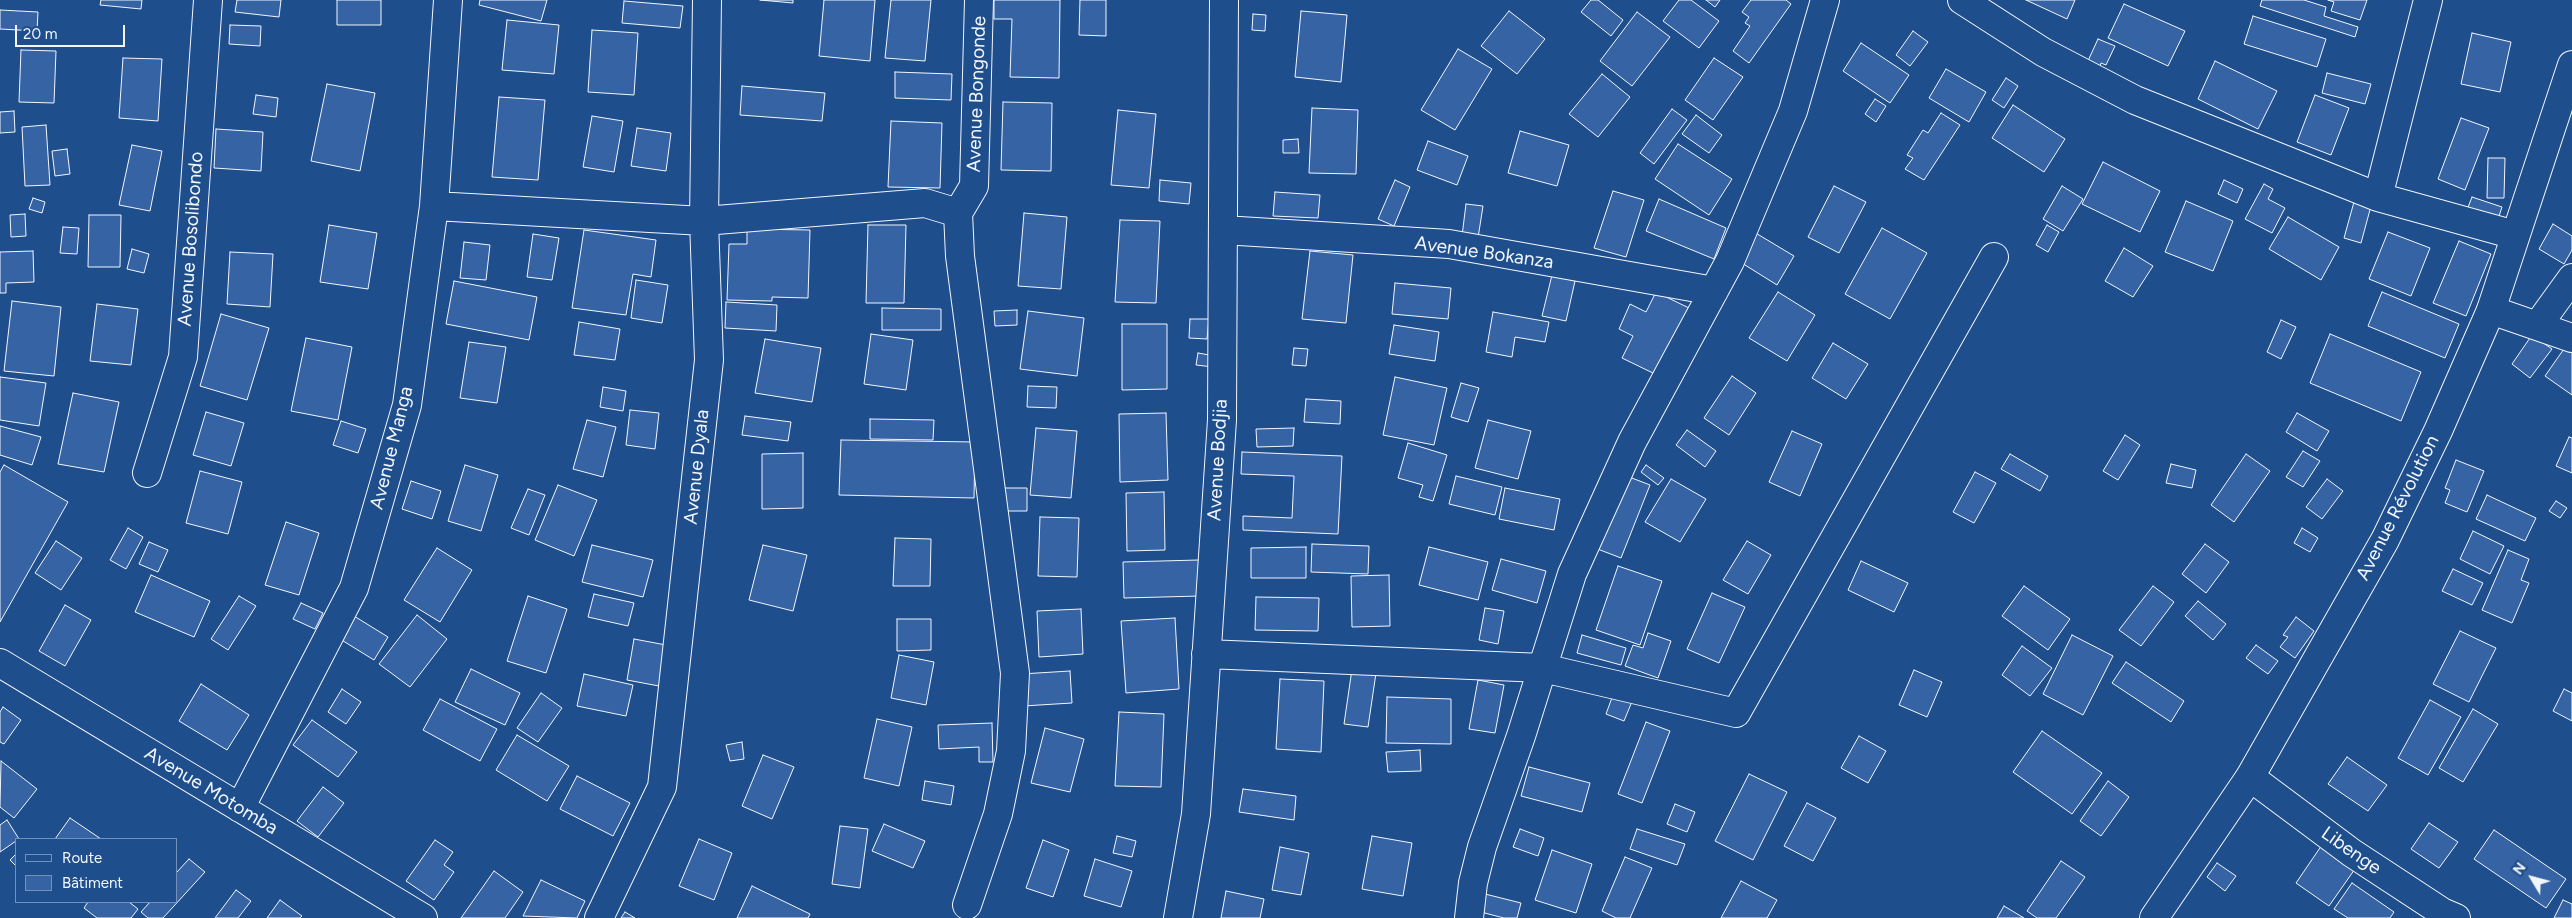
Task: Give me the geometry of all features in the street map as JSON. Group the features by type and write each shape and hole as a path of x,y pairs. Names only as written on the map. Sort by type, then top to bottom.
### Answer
{"street":[{"name":"Avenue Bosolibondo","path":"146,473 183,357 208,0"},
{"name":"Avenue Manga","path":"240,808 354,588 407,405 434,206 448,0"},
{"name":"Avenue Dyala","path":"599,918 662,787 709,360 704,221 707,0"},
{"name":"Avenue Bongonde","path":"958,213 974,186 980,0"},
{"name":"Avenue Bodjia","path":"1178,918 1196,814 1222,420 1224,0"},
{"path":"1469,918 1473,883 1482,847 1576,565 1632,442 1730,261 1793,111 1826,0"},
{"path":"1962,0 2043,52 2135,100 2378,197 2515,236"},
{"path":"2378,197 2428,0"},
{"name":"Avenue Révolution","path":"2154,918 2250,777 2385,540 2438,431 2491,310 2572,64"},
{"path":"434,206 704,221 924,203 958,213 960,256 1015,673 1011,751 998,814 967,905"},
{"name":"Avenue Bokanza","path":"1223,230 1449,244 1714,291"},
{"path":"1206,654 1543,668 1736,713 1994,257"},
{"path":"2538,325 2572,278"},
{"path":"2491,310 2572,338"},
{"name":"Avenue Motomba","path":"0,662 423,918"},
{"name":"Libenge","path":"2250,777 2352,853 2442,912 2456,918"}],"building":[{"path":"101,0 142,0 141,9 100,5"},
{"path":"237,0 281,0 279,17 235,12"},
{"path":"337,0 381,0 381,25 337,25"},
{"path":"480,0 547,0 541,21 479,5"},
{"path":"760,0 793,0 793,3"},
{"path":"824,0 875,0 870,61 819,56"},
{"path":"891,0 931,0 925,61 885,58"},
{"path":"994,0 1060,0 1059,78 1010,77 1012,19 994,19"},
{"path":"1080,0 1106,0 1106,36 1079,35"},
{"path":"1591,0 1598,0 1623,20 1611,36 1581,12"},
{"path":"1679,0 1691,0 1719,21 1699,48 1663,21"},
{"path":"1706,0 1720,0 1715,7"},
{"path":"1751,0 1786,0 1791,4 1749,63 1733,51 1750,26 1745,23 1749,17 1742,12"},
{"path":"2026,0 2075,0 2067,19"},
{"path":"2262,0 2304,0 2326,7 2324,16 2358,27 2355,37 2260,6"},
{"path":"2328,0 2367,0 2360,20 2331,11 2334,2"},
{"path":"624,1 683,6 680,28 622,23"},
{"path":"2124,4 2185,31 2168,66 2108,38"},
{"path":"0,10 38,12 37,31 0,29"},
{"path":"1301,11 1347,15 1341,82 1295,77"},
{"path":"1509,11 1545,39 1517,74 1481,46"},
{"path":"1637,12 1670,37 1632,86 1600,61"},
{"path":"1253,14 1266,15 1265,31 1252,30"},
{"path":"2253,16 2326,39 2317,67 2244,44"},
{"path":"507,20 559,25 554,74 502,70"},
{"path":"230,25 261,26 260,46 229,44"},
{"path":"592,30 638,33 634,95 588,92"},
{"path":"1913,31 1928,42 1910,66 1896,55"},
{"path":"2472,33 2511,42 2500,92 2461,84"},
{"path":"2098,39 2115,46 2106,65 2101,63 2099,68 2087,63"},
{"path":"1861,43 1909,75 1890,103 1843,71"},
{"path":"1458,49 1492,69 1455,130 1421,110"},
{"path":"21,50 56,51 54,103 19,102"},
{"path":"123,58 162,59 158,121 119,118"},
{"path":"1714,58 1743,77 1713,120 1685,100"},
{"path":"2215,61 2277,91 2258,129 2198,99"},
{"path":"1946,69 1986,92 1969,122 1929,98"},
{"path":"895,72 952,74 951,100 895,98"},
{"path":"2327,73 2371,84 2365,104 2322,93"},
{"path":"1602,74 1630,97 1598,137 1569,114"},
{"path":"2006,78 2018,86 2004,108 1992,100"},
{"path":"327,84 375,93 360,171 311,161"},
{"path":"742,86 825,93 822,121 740,115"},
{"path":"256,95 278,98 276,117 253,114"},
{"path":"2315,95 2349,108 2331,155 2297,142"},
{"path":"499,97 545,100 538,180 492,177"},
{"path":"1875,99 1886,106 1876,122 1865,114"},
{"path":"1003,102 1052,103 1051,171 1001,170"},
{"path":"2013,105 2065,139 2044,172 1992,138"},
{"path":"1312,108 1358,110 1356,174 1309,173"},
{"path":"1672,109 1687,120 1654,164 1640,153"},
{"path":"1118,110 1156,114 1149,188 1111,185"},
{"path":"14,111 15,132 0,133 0,112"},
{"path":"1941,113 1960,125 1924,180 1905,169 1913,158 1907,155 1923,130 1928,133"},
{"path":"1696,115 1722,135 1709,153 1682,134"},
{"path":"592,116 623,121 614,172 583,167"},
{"path":"2461,118 2489,128 2465,190 2438,179"},
{"path":"891,121 942,123 940,188 888,187"},
{"path":"46,125 50,185 25,186 22,127"},
{"path":"637,128 671,133 666,171 631,166"},
{"path":"216,129 263,132 261,171 214,168"},
{"path":"1520,131 1569,145 1557,186 1508,173"},
{"path":"1298,139 1299,153 1283,153 1283,140"},
{"path":"1428,141 1468,156 1457,185 1417,170"},
{"path":"1678,144 1732,179 1709,215 1655,179"},
{"path":"132,145 162,151 150,211 119,205"},
{"path":"67,149 70,174 55,176 52,151"},
{"path":"2488,158 2505,158 2504,198 2487,198"},
{"path":"2103,162 2160,191 2140,232 2082,204"},
{"path":"1160,180 1191,183 1189,204 1159,201"},
{"path":"1395,180 1410,187 1394,226 1378,219"},
{"path":"2224,180 2243,189 2237,203 2218,194"},
{"path":"2264,184 2273,189 2268,199 2285,208 2272,233 2245,219"},
{"path":"1834,186 1866,202 1839,253 1808,237"},
{"path":"2062,186 2083,199 2063,231 2043,219"},
{"path":"1613,191 1644,200 1626,257 1594,248"},
{"path":"1275,192 1320,195 1318,218 1273,216"},
{"path":"2472,197 2502,207 2496,225 2465,215"},
{"path":"33,198 45,202 42,213 29,209"},
{"path":"1659,199 1726,228 1714,259 1646,231"},
{"path":"2186,201 2233,221 2213,271 2165,252"},
{"path":"2354,202 2371,206 2361,243 2344,238"},
{"path":"1466,204 1483,206 1478,238 1462,236"},
{"path":"1024,213 1067,217 1061,289 1018,286"},
{"path":"25,214 26,236 11,237 10,215"},
{"path":"89,215 121,215 120,267 88,267"},
{"path":"2288,217 2339,247 2321,280 2269,249"},
{"path":"1120,220 1160,221 1156,303 1115,302"},
{"path":"2553,224 2572,236 2572,250 2564,264 2539,249"},
{"path":"329,225 377,233 368,289 320,282"},
{"path":"868,225 906,225 904,303 866,303"},
{"path":"2047,225 2059,232 2048,252 2036,245"},
{"path":"63,227 79,228 77,254 60,253"},
{"path":"1882,228 1927,253 1890,319 1845,294"},
{"path":"747,229 810,230 808,298 772,297 772,301 727,300 729,244 747,244"},
{"path":"584,230 656,240 651,277 633,274 626,315 572,308"},
{"path":"1754,232 1794,256 1777,285 1737,260"},
{"path":"2388,232 2430,248 2411,296 2369,279"},
{"path":"533,234 559,238 552,280 527,277"},
{"path":"2459,241 2491,254 2466,316 2433,303"},
{"path":"464,242 490,245 486,280 460,278"},
{"path":"2124,248 2153,266 2133,297 2105,281"},
{"path":"132,249 149,254 144,273 127,269"},
{"path":"33,251 34,282 6,283 6,293 0,293 0,252"},
{"path":"1310,251 1353,255 1346,323 1302,319"},
{"path":"230,252 273,254 270,307 227,304"},
{"path":"1552,275 1575,281 1566,321 1542,316"},
{"path":"636,280 668,285 662,323 631,318"},
{"path":"454,281 537,297 529,340 446,324"},
{"path":"1395,283 1451,288 1448,319 1392,314"},
{"path":"1656,292 1689,308 1657,375 1622,358 1633,336 1619,329 1630,304 1646,312"},
{"path":"1778,292 1815,315 1787,361 1749,338"},
{"path":"2382,292 2459,324 2445,358 2368,326"},
{"path":"12,301 61,307 54,376 4,371"},
{"path":"726,302 777,305 776,331 725,328"},
{"path":"97,304 138,309 131,365 90,361"},
{"path":"882,308 941,309 941,330 882,330"},
{"path":"1017,310 1017,325 995,326 994,311"},
{"path":"1028,311 1084,318 1077,376 1020,369"},
{"path":"1493,312 1549,322 1545,342 1515,337 1512,357 1486,352"},
{"path":"221,314 269,328 247,400 200,386"},
{"path":"1190,319 1209,319 1207,339 1189,338"},
{"path":"2281,320 2296,327 2281,359 2267,352"},
{"path":"579,322 620,329 615,360 574,355"},
{"path":"1122,324 1167,324 1167,389 1122,390"},
{"path":"1394,325 1439,332 1435,361 1389,354"},
{"path":"871,334 913,340 906,390 864,384"},
{"path":"2330,334 2421,372 2401,421 2310,383"},
{"path":"2532,335 2552,349 2530,378 2512,364"},
{"path":"306,338 352,347 338,420 291,411"},
{"path":"765,339 821,348 812,402 755,393"},
{"path":"469,342 506,347 497,403 460,398"},
{"path":"1833,343 1868,364 1846,399 1812,378"},
{"path":"2566,346 2572,350 2572,395 2545,376"},
{"path":"1294,348 1308,349 1306,366 1292,365"},
{"path":"1198,353 1215,356 1213,367 1196,365"},
{"path":"1732,376 1756,393 1729,435 1704,418"},
{"path":"0,377 46,383 39,426 0,420"},
{"path":"1395,377 1447,388 1434,445 1383,435"},
{"path":"1461,383 1479,388 1468,422 1451,417"},
{"path":"1028,386 1057,387 1056,408 1027,407"},
{"path":"603,387 626,391 623,411 600,407"},
{"path":"73,393 119,402 104,472 58,464"},
{"path":"1306,399 1341,401 1340,424 1304,422"},
{"path":"630,410 659,413 655,449 626,445"},
{"path":"206,412 244,423 231,466 193,455"},
{"path":"1166,413 1168,480 1120,482 1119,414"},
{"path":"2297,413 2329,431 2317,451 2286,432"},
{"path":"745,416 791,422 788,441 742,435"},
{"path":"870,419 934,420 933,440 870,439"},
{"path":"587,420 616,427 603,477 573,469"},
{"path":"1488,420 1531,431 1518,479 1475,468"},
{"path":"341,421 366,429 358,453 333,445"},
{"path":"0,426 41,437 32,465 0,455"},
{"path":"1036,428 1077,431 1071,498 1030,495"},
{"path":"1294,428 1293,446 1257,447 1256,429"},
{"path":"1687,430 1716,451 1705,467 1676,445"},
{"path":"1792,431 1822,444 1800,496 1769,482"},
{"path":"2125,435 2140,445 2118,480 2103,471"},
{"path":"2569,437 2572,438 2572,473 2556,466"},
{"path":"841,440 975,442 974,498 839,495"},
{"path":"1408,443 1447,455 1433,501 1419,497 1423,485 1398,478"},
{"path":"2303,451 2320,461 2303,487 2286,477"},
{"path":"1242,452 1342,456 1338,534 1243,530 1243,516 1292,518 1294,476 1241,474"},
{"path":"803,453 803,508 762,509 762,454"},
{"path":"2010,454 2048,476 2040,491 2001,469"},
{"path":"2246,454 2270,471 2234,522 2211,505"},
{"path":"2456,460 2484,471 2467,512 2445,503 2450,490 2445,488"},
{"path":"2171,464 2196,470 2192,488 2166,483"},
{"path":"4,465 68,502 0,622 0,472"},
{"path":"465,465 498,475 481,531 448,521"},
{"path":"1646,465 1664,478 1658,485 1641,472"},
{"path":"200,471 242,482 228,534 186,523"},
{"path":"1975,472 1996,483 1974,523 1953,512"},
{"path":"1624,475 1650,485 1621,558 1595,548"},
{"path":"1456,476 1502,487 1495,515 1449,504"},
{"path":"1671,479 1706,499 1680,542 1645,522"},
{"path":"2327,479 2343,491 2322,519 2306,507"},
{"path":"411,481 441,491 432,519 402,509"},
{"path":"558,485 597,500 574,556 535,540"},
{"path":"998,488 1027,488 1027,511 998,511"},
{"path":"1505,488 1560,499 1554,530 1499,519"},
{"path":"528,489 545,495 529,535 511,528"},
{"path":"1164,492 1165,550 1127,551 1126,493"},
{"path":"2487,495 2536,518 2525,541 2476,519"},
{"path":"2556,501 2567,508 2560,518 2549,511"},
{"path":"1040,517 1079,518 1077,577 1038,576"},
{"path":"286,522 319,533 299,595 265,585"},
{"path":"128,528 143,537 126,569 110,560"},
{"path":"2302,528 2318,538 2310,552 2294,543"},
{"path":"2473,531 2504,546 2490,574 2460,559"},
{"path":"895,538 931,539 930,586 893,586"},
{"path":"56,541 82,558 61,590 35,573"},
{"path":"1747,541 1771,555 1748,594 1723,580"},
{"path":"149,542 168,550 158,572 139,564"},
{"path":"1312,544 1369,546 1368,574 1311,572"},
{"path":"2205,544 2229,562 2206,593 2182,574"},
{"path":"592,545 653,560 643,597 582,582"},
{"path":"763,545 807,555 793,611 749,600"},
{"path":"1306,547 1306,578 1251,578 1251,548"},
{"path":"1429,547 1488,562 1478,600 1419,585"},
{"path":"437,548 472,570 440,622 404,600"},
{"path":"2508,550 2529,559 2521,580 2529,583 2512,623 2482,610"},
{"path":"1501,559 1546,571 1537,603 1492,590"},
{"path":"1199,560 1200,596 1124,598 1123,562"},
{"path":"1861,561 1908,583 1894,612 1848,590"},
{"path":"1618,566 1662,581 1640,645 1596,630"},
{"path":"2453,569 2483,583 2472,605 2442,591"},
{"path":"151,575 210,601 194,637 135,612"},
{"path":"1389,575 1390,626 1352,627 1351,576"},
{"path":"2024,586 2070,619 2048,650 2002,616"},
{"path":"2153,586 2174,602 2141,646 2119,630"},
{"path":"1712,593 1745,607 1719,663 1687,649"},
{"path":"594,594 634,603 628,626 588,617"},
{"path":"239,596 256,606 228,650 211,639"},
{"path":"528,596 567,609 546,673 507,661"},
{"path":"1256,597 1319,598 1318,631 1255,630"},
{"path":"2198,601 2226,624 2213,640 2185,616"},
{"path":"301,603 323,613 315,629 293,619"},
{"path":"65,605 91,620 65,666 39,651"},
{"path":"1485,608 1504,611 1498,644 1479,640"},
{"path":"1081,609 1083,654 1039,657 1037,611"},
{"path":"417,615 447,639 410,687 379,664"},
{"path":"354,616 388,637 374,660 340,639"},
{"path":"2296,617 2314,631 2295,658 2280,647 2288,637 2283,635"},
{"path":"1175,618 1179,689 1126,693 1121,621"},
{"path":"897,619 931,619 931,650 897,651"},
{"path":"2460,631 2496,648 2469,702 2433,684"},
{"path":"1648,633 1671,641 1658,678 1625,666 1633,645 1643,648"},
{"path":"1582,635 1626,648 1621,665 1577,653"},
{"path":"2072,635 2113,656 2083,715 2043,694"},
{"path":"634,639 666,645 659,686 627,680"},
{"path":"2256,645 2278,661 2268,674 2246,658"},
{"path":"2022,646 2052,668 2030,696 2002,675"},
{"path":"899,655 934,662 926,705 891,698"},
{"path":"2126,662 2184,701 2171,722 2112,683"},
{"path":"471,669 520,693 505,725 455,702"},
{"path":"1352,669 1376,673 1368,727 1344,724"},
{"path":"1914,670 1942,682 1927,717 1899,705"},
{"path":"1070,671 1072,703 1023,706 1021,674"},
{"path":"584,674 633,685 626,716 577,706"},
{"path":"1280,679 1324,681 1321,752 1276,749"},
{"path":"1478,680 1504,685 1495,733 1469,729"},
{"path":"201,684 249,715 227,750 179,721"},
{"path":"342,689 361,702 346,724 328,712"},
{"path":"2564,689 2572,693 2572,721 2553,711"},
{"path":"1614,692 1633,699 1624,721 1606,714"},
{"path":"541,693 562,708 538,742 517,728"},
{"path":"1387,697 1451,699 1451,744 1386,743"},
{"path":"440,699 497,729 480,761 423,730"},
{"path":"2430,700 2461,717 2428,775 2398,758"},
{"path":"3,707 21,720 4,744 0,742 0,712"},
{"path":"2473,709 2498,724 2463,782 2439,768"},
{"path":"1119,712 1164,714 1161,787 1115,786"},
{"path":"877,719 912,727 899,786 864,778"},
{"path":"312,720 357,752 338,777 293,745"},
{"path":"1646,722 1670,731 1642,803 1618,794"},
{"path":"992,723 993,762 979,762 979,747 939,749 938,725"},
{"path":"1045,728 1084,739 1070,792 1031,783"},
{"path":"2042,731 2102,773 2072,814 2013,772"},
{"path":"517,735 569,766 547,801 496,770"},
{"path":"1859,736 1886,751 1868,783 1841,768"},
{"path":"742,742 744,759 730,761 726,745"},
{"path":"1420,750 1421,771 1388,772 1386,752"},
{"path":"763,755 794,767 772,819 742,806"},
{"path":"2347,757 2387,785 2368,811 2328,784"},
{"path":"1,761 37,789 14,818 0,807"},
{"path":"1529,767 1590,783 1582,812 1521,796"},
{"path":"1749,774 1787,792 1753,860 1715,841"},
{"path":"577,776 630,803 613,836 560,809"},
{"path":"925,781 954,786 951,805 922,800"},
{"path":"2108,781 2129,797 2101,836 2080,821"},
{"path":"323,787 344,803 318,837 297,821"},
{"path":"1243,789 1296,796 1294,820 1239,812"},
{"path":"1807,803 1836,818 1813,861 1784,846"},
{"path":"1675,804 1695,812 1687,832 1667,824"},
{"path":"70,818 100,838 56,838"},
{"path":"7,820 18,838 15,838 15,842 0,852 0,825"},
{"path":"2429,823 2458,842 2439,868 2411,849"},
{"path":"884,824 925,841 913,868 872,851"},
{"path":"840,826 868,829 860,888 832,884"},
{"path":"1520,829 1544,838 1538,856 1513,847"},
{"path":"1637,829 1685,844 1677,865 1630,849"},
{"path":"2494,830 2566,879 2546,908 2474,859"},
{"path":"1117,836 1136,841 1132,857 1113,853"},
{"path":"1372,836 1412,843 1403,896 1362,889"},
{"path":"699,839 732,853 714,900 679,886"},
{"path":"435,840 453,852 444,865 454,872 434,900 406,881"},
{"path":"1043,840 1069,850 1053,897 1026,888"},
{"path":"2324,842 2357,866 2329,906 2296,883"},
{"path":"1280,847 1309,853 1301,895 1272,890"},
{"path":"1552,850 1592,864 1576,913 1535,900"},
{"path":"15,855 15,865 10,860"},
{"path":"1625,857 1652,868 1630,918 1616,918 1602,911"},
{"path":"189,859 205,872 178,902 178,871"},
{"path":"1095,859 1132,871 1121,907 1084,896"},
{"path":"2061,861 2085,877 2056,918 2037,918 2027,911"},
{"path":"2217,863 2236,876 2225,891 2207,877"},
{"path":"494,871 523,892 505,918 461,918"},
{"path":"541,880 585,901 577,918 523,916"},
{"path":"1741,881 1777,900 1767,918 1721,918"},
{"path":"2352,883 2394,912 2390,918 2348,918 2334,909"},
{"path":"752,886 810,914 808,918 737,918"},
{"path":"236,890 251,901 238,918 215,918"},
{"path":"1226,891 1264,899 1260,918 1221,918"},
{"path":"1481,893 1521,903 1517,918 1504,918 1477,911"},
{"path":"280,900 302,916 300,918 267,918"},
{"path":"2563,900 2572,904 2572,918 2554,918"},
{"path":"87,903 130,903 138,909 131,918 97,918 84,908"},
{"path":"149,903 177,903 163,918 148,918 141,912"},
{"path":"2004,906 2024,918 1997,918"},
{"path":"625,912 635,918 621,918"}]}
